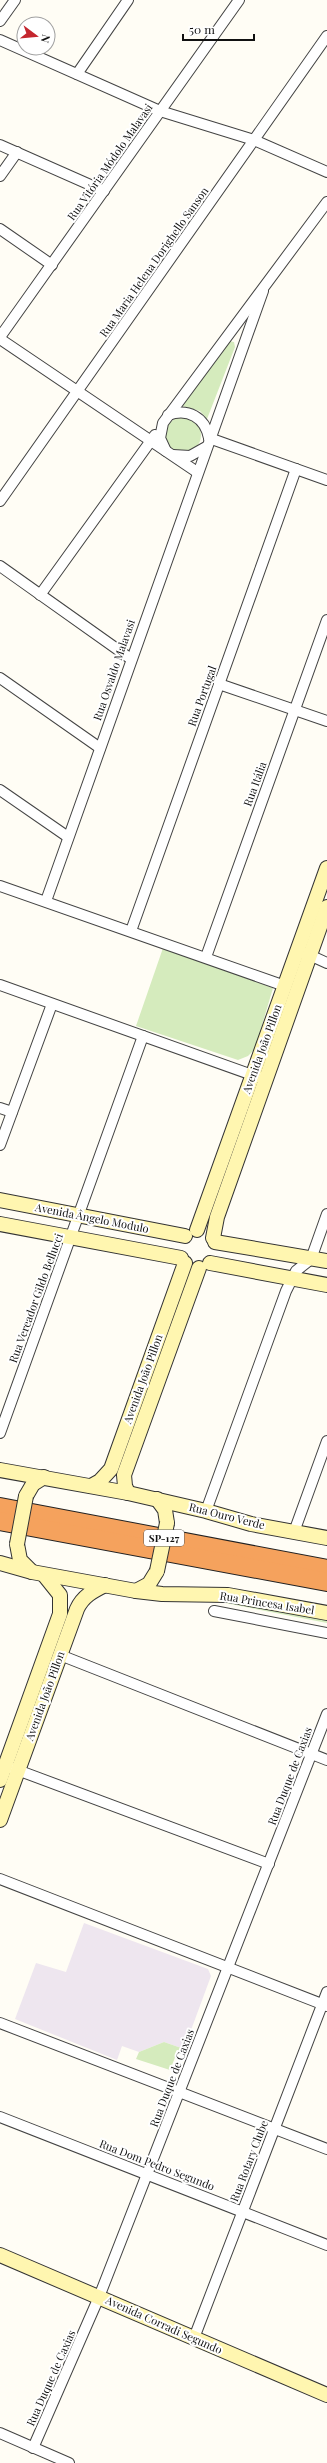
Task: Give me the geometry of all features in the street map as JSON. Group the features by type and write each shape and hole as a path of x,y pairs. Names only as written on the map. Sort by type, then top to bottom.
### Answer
{"highway":[{"name":"SP-127","path":"0,1507 327,1569"},
{"name":"SP-127","path":"0,1521 327,1582"}],"main road":[{"name":"Avenida João Pillon","path":"191,1233 259,1077 304,952 327,868"},
{"name":"Avenida João Pillon","path":"214,1240 217,1217 285,986 327,908"},
{"name":"Avenida Ângelo Modulo","path":"0,1200 79,1215 191,1233"},
{"name":"Avenida Ângelo Modulo","path":"0,1224 183,1260"},
{"path":"204,1266 217,1251 214,1240 206,1232 191,1233 180,1244 183,1260 204,1266 292,1278 327,1285"},
{"path":"214,1240 327,1261"},
{"name":"Avenida João Pillon","path":"91,1486 100,1481 111,1469 183,1260"},
{"name":"Avenida João Pillon","path":"128,1493 125,1486 124,1475 204,1266"},
{"path":"0,1470 128,1493"},
{"path":"38,1573 20,1560 17,1544 26,1496 32,1484 44,1477"},
{"name":"Rua Ouro Verde","path":"128,1493 206,1511 251,1524 327,1538"},
{"path":"0,1563 38,1573 136,1591 149,1584 157,1571 167,1523 165,1510 157,1499"},
{"name":"Avenida João Pillon","path":"0,1820 8,1766 60,1614 60,1596 38,1573"},
{"name":"Avenida João Pillon","path":"0,1780 60,1655 81,1600 105,1585"},
{"name":"Rua Princesa Isabel","path":"136,1591 162,1594 228,1595 327,1613"},
{"name":"Avenida Corradi Segundo","path":"0,2255 327,2396"}],"street":[{"path":"0,21 14,0"},
{"path":"77,74 128,0"},
{"name":"Rua Vitória Módolo Malavasi","path":"0,338 239,0"},
{"name":"Rua Maria Helena Dorighello Sanson","path":"0,501 327,36"},
{"path":"0,40 160,111 254,140 327,172"},
{"path":"0,145 104,191"},
{"path":"0,176 17,152"},
{"path":"40,595 166,419 263,291 327,202"},
{"path":"0,229 52,265"},
{"name":"Rua Osvaldo Malavasi","path":"46,902 197,472 263,291"},
{"path":"0,338 197,472"},
{"path":"166,419 184,412 198,417 208,430 208,442"},
{"path":"166,419 160,438 170,453 190,456 208,442"},
{"path":"208,442 327,480"},
{"name":"Rua Portugal","path":"130,931 296,469"},
{"path":"0,566 131,659"},
{"name":"Rua Itália","path":"206,957 327,620"},
{"path":"0,678 100,748"},
{"path":"219,684 327,721"},
{"path":"0,790 68,837"},
{"path":"0,886 206,957 285,986"},
{"path":"304,952 327,963"},
{"path":"0,985 259,1077"},
{"path":"0,1145 52,1004"},
{"name":"Rua Vereador Gildo Bellucci","path":"0,1433 143,1036"},
{"path":"0,1108 12,1112"},
{"path":"206,1511 292,1278 296,1271 311,1259 327,1214"},
{"path":"294,1532 327,1441"},
{"name":"Rua Princesa Isabel","path":"214,1611 327,1633"},
{"path":"60,1655 327,1760"},
{"name":"Rua Duque de Caxias","path":"33,2448 99,2297 327,1714"},
{"path":"8,1766 269,1864"},
{"path":"0,1879 325,2005"},
{"name":"Rua Rotary Clube","path":"194,2338 274,2129 325,2005 327,1992"},
{"path":"0,2023 180,2091 327,2149"},
{"name":"Rua Dom Pedro Segundo","path":"0,2117 327,2245"},
{"path":"0,2433 69,2463"}],"shaded area":[{"path":"84,1923 208,1969 211,1976 184,2049 164,2042 139,2052 122,2046 117,2060 15,2019 36,1963 66,1972"}],"green space":[{"path":"229,341 234,342 235,347 207,419 200,411 182,406"},
{"path":"186,417 196,422 200,428 200,442 196,448 190,452 180,453 170,448 166,442 165,432 170,422 176,418"},
{"path":"163,948 273,988 255,1049 248,1056 238,1060 136,1026"},
{"path":"215,1601 227,1601 327,1618 327,1623"},
{"path":"164,2042 184,2049 176,2055 170,2070 136,2059 139,2052"}]}
